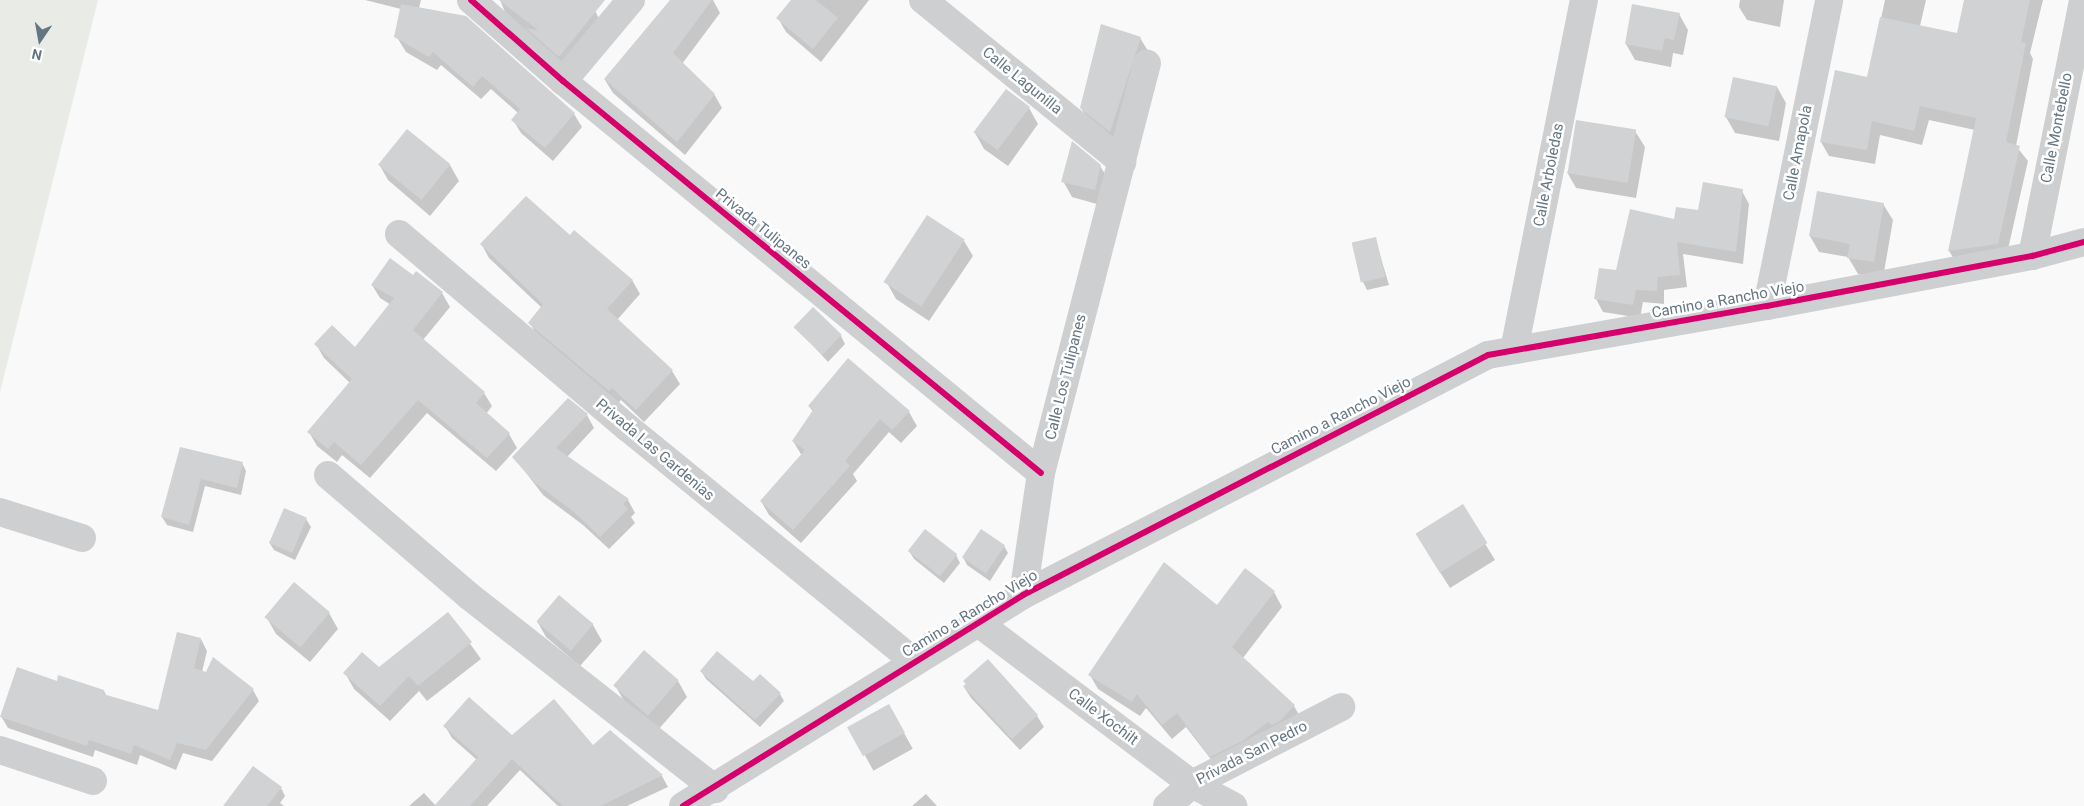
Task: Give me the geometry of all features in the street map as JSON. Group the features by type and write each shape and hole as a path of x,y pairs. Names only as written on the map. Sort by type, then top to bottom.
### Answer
{"street":[{"name":"Privada Tulipanes","path":"472,0 563,81 1041,473"},
{"path":"563,81 631,0"},
{"name":"Calle Lagunilla","path":"923,0 1122,162"},
{"name":"Calle Arboledas","path":"1514,350 1584,0"},
{"name":"Calle Amapola","path":"1767,306 1828,0"},
{"name":"Calle Montebello","path":"2032,256 2083,0"},
{"name":"Calle Los Tulipanes","path":"1023,595 1041,473 1147,63"},
{"name":"Privada Las Gardenias","path":"399,234 628,428 915,662"},
{"name":"Camino a Rancho Viejo","path":"683,806 715,789 976,622 1023,595 1488,355 1767,306 2032,256 2084,242"},
{"path":"328,475 469,596 715,789"},
{"path":"0,512 82,538"},
{"name":"Calle Xochilt","path":"976,622 1192,784 1233,806"},
{"name":"Privada San Pedro","path":"1167,806 1192,784 1341,707"},
{"path":"0,750 93,781"}],"shaded area":[{"path":"0,0 98,0 0,392"}],"building":[{"path":"499,0 605,0 559,57 526,28 538,30"},
{"path":"670,0 712,0 673,53 715,94 677,142 604,79"},
{"path":"791,0 816,0 838,18 813,49 776,18"},
{"path":"1964,0 2030,0 2021,42 2026,43 2006,142 2020,146 1998,244 1948,251 1976,118 1920,106 1914,131 1872,121 1867,150 1820,142 1835,70 1867,77 1880,17 1957,33"},
{"path":"401,4 466,16 575,113 545,148 511,120 520,109 482,76 473,87 433,52 429,57 394,37"},
{"path":"1632,4 1680,13 1674,40 1665,38 1662,51 1625,44"},
{"path":"1101,24 1141,37 1110,132 1080,108"},
{"path":"1733,77 1777,86 1768,126 1724,117"},
{"path":"1006,89 1030,107 997,150 974,132"},
{"path":"1576,120 1636,130 1628,183 1568,173"},
{"path":"407,129 451,164 422,200 378,165"},
{"path":"1072,141 1101,165 1095,190 1061,182"},
{"path":"1703,182 1743,189 1736,252 1677,242 1680,275 1658,277 1657,291 1636,290 1633,305 1594,299 1599,268 1616,270 1630,209 1674,219 1676,207 1698,210"},
{"path":"1817,191 1884,203 1874,262 1847,258 1850,244 1809,236"},
{"path":"526,196 570,235 574,230 633,280 607,309 673,370 636,410 612,388 609,391 528,323 543,304 480,244"},
{"path":"927,215 965,240 921,307 883,282"},
{"path":"1376,237 1385,277 1361,283 1352,243"},
{"path":"390,258 413,275 416,271 443,292 413,330 485,392 476,403 510,433 487,458 418,400 361,465 334,442 328,449 307,432 352,379 314,344 332,325 355,347 394,298 371,285"},
{"path":"813,307 842,335 822,355 794,327"},
{"path":"848,358 910,411 892,430 880,419 845,461 850,466 793,530 760,501 805,450 792,441 813,410 808,406"},
{"path":"568,398 588,414 556,448 629,499 623,504 628,509 600,537 574,512 534,482 512,457"},
{"path":"180,447 243,462 237,488 201,479 189,525 161,517"},
{"path":"1463,504 1487,543 1440,573 1416,534"},
{"path":"284,508 307,518 292,553 269,543"},
{"path":"925,529 957,554 940,576 908,551"},
{"path":"981,529 1005,545 986,573 962,557"},
{"path":"1164,562 1217,605 1245,568 1275,591 1232,647 1295,705 1280,721 1272,725 1268,722 1244,740 1210,757 1177,713 1162,725 1137,694 1132,702 1088,675"},
{"path":"294,582 330,612 300,647 264,617"},
{"path":"559,595 593,624 571,651 537,622"},
{"path":"448,612 472,642 418,686 409,676 380,706 343,673 362,652 379,667"},
{"path":"177,632 201,638 194,668 206,672 213,657 254,689 206,750 177,743 170,760 134,745 131,754 89,740 87,746 0,717 17,667 57,681 58,675 104,690 103,694 158,710"},
{"path":"644,650 679,680 648,716 613,685"},
{"path":"717,651 753,681 760,674 781,693 755,720 700,671"},
{"path":"988,659 1038,715 1012,739 963,686 966,684 963,681"},
{"path":"469,697 512,735 554,699 593,745 610,730 663,775 601,806 563,806 512,759 470,806 434,806 478,757 443,726"},
{"path":"889,704 905,733 863,756 847,727"},
{"path":"253,766 282,787 267,806 223,806"}],"cycle path":[{"path":"471,0 563,81 1041,473"},
{"path":"683,806 1023,595 1488,355 1767,306 2032,256 2084,242"}]}
